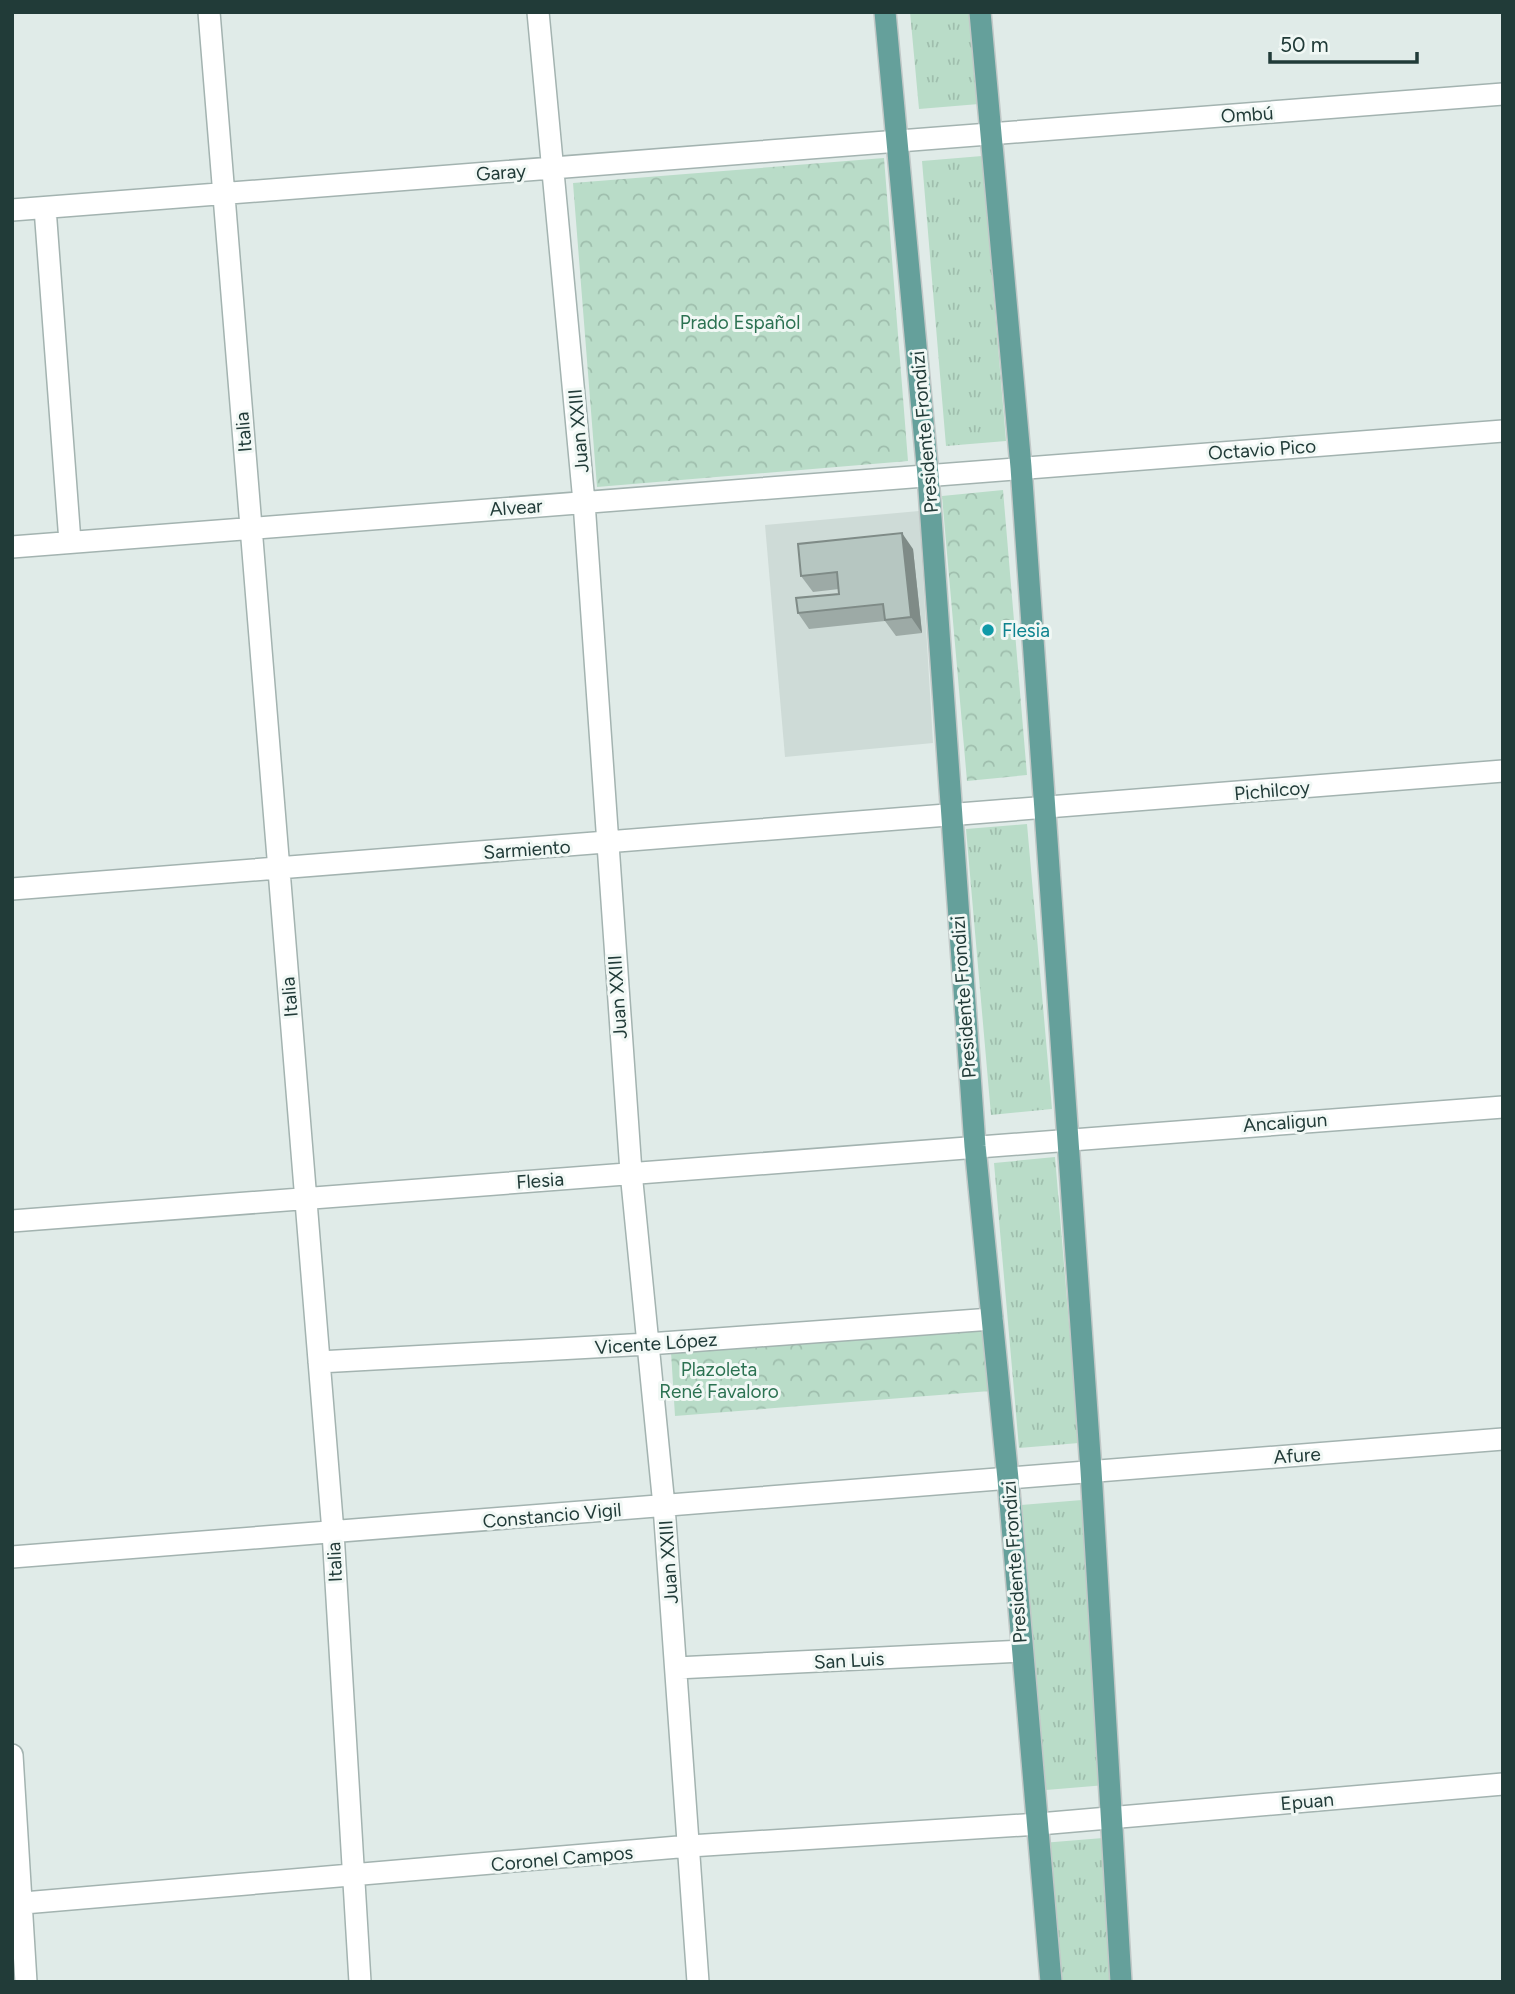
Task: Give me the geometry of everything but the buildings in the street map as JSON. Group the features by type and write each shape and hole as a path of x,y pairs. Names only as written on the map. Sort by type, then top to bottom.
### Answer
{"main road":[{"name":"Presidente Frondizi","path":"885,12 928,475 975,1146 1008,1479 1051,1982"},
{"path":"980,12 1021,467 1042,808 1091,1470 1121,1982"}],"street":[{"name":"Italia","path":"209,12 332,1532 360,1982"},
{"name":"Juan XXIII","path":"538,12 584,502 631,1172 664,1506 698,1982"},
{"name":"Ombú","path":"990,133 1503,94"},
{"name":"Garay","path":"12,210 990,133"},
{"path":"46,208 70,542"},
{"name":"Octavio Pico","path":"1021,467 1503,431"},
{"name":"Alvear","path":"12,547 1021,467"},
{"name":"Pichilcoy","path":"1042,808 1503,771"},
{"name":"Sarmiento","path":"12,889 1042,808"},
{"name":"Ancaligun","path":"1067,1138 1503,1107"},
{"name":"Flesia","path":"12,1221 1067,1138"},
{"name":"Vicente López","path":"319,1363 648,1345 992,1320"},
{"name":"Afure","path":"1091,1470 1503,1439"},
{"name":"Constancio Vigil","path":"12,1558 1008,1479 1091,1470"},
{"name":"San Luis","path":"676,1668 1021,1651"},
{"path":"12,1755 18,1904 26,1982"},
{"name":"Epuan","path":"1112,1818 1503,1784"},
{"name":"Coronel Campos","path":"18,1904 690,1846 1112,1818"}],"shaded area":[{"path":"919,511 933,743 785,757 765,525"}],"green space":[{"path":"910,12 971,12 979,104 919,109"},
{"path":"982,156 1006,441 946,446 922,161"},
{"name":"Prado Español","path":"884,158 908,461 597,487 573,183"},
{"path":"1003,490 1027,775 967,781 942,496"},
{"path":"1027,824 1052,1109 991,1115 966,829"},
{"path":"1055,1157 1079,1443 1019,1448 994,1163"},
{"name":"Plazoleta René Favaloro","path":"985,1327 990,1391 675,1416 671,1352"},
{"path":"1082,1500 1106,1785 1046,1790 1021,1505"},
{"path":"1103,1838 1115,1982 1054,1982 1042,1843"}],"place":[{"name":"Flesia","path":"988,630"}]}
